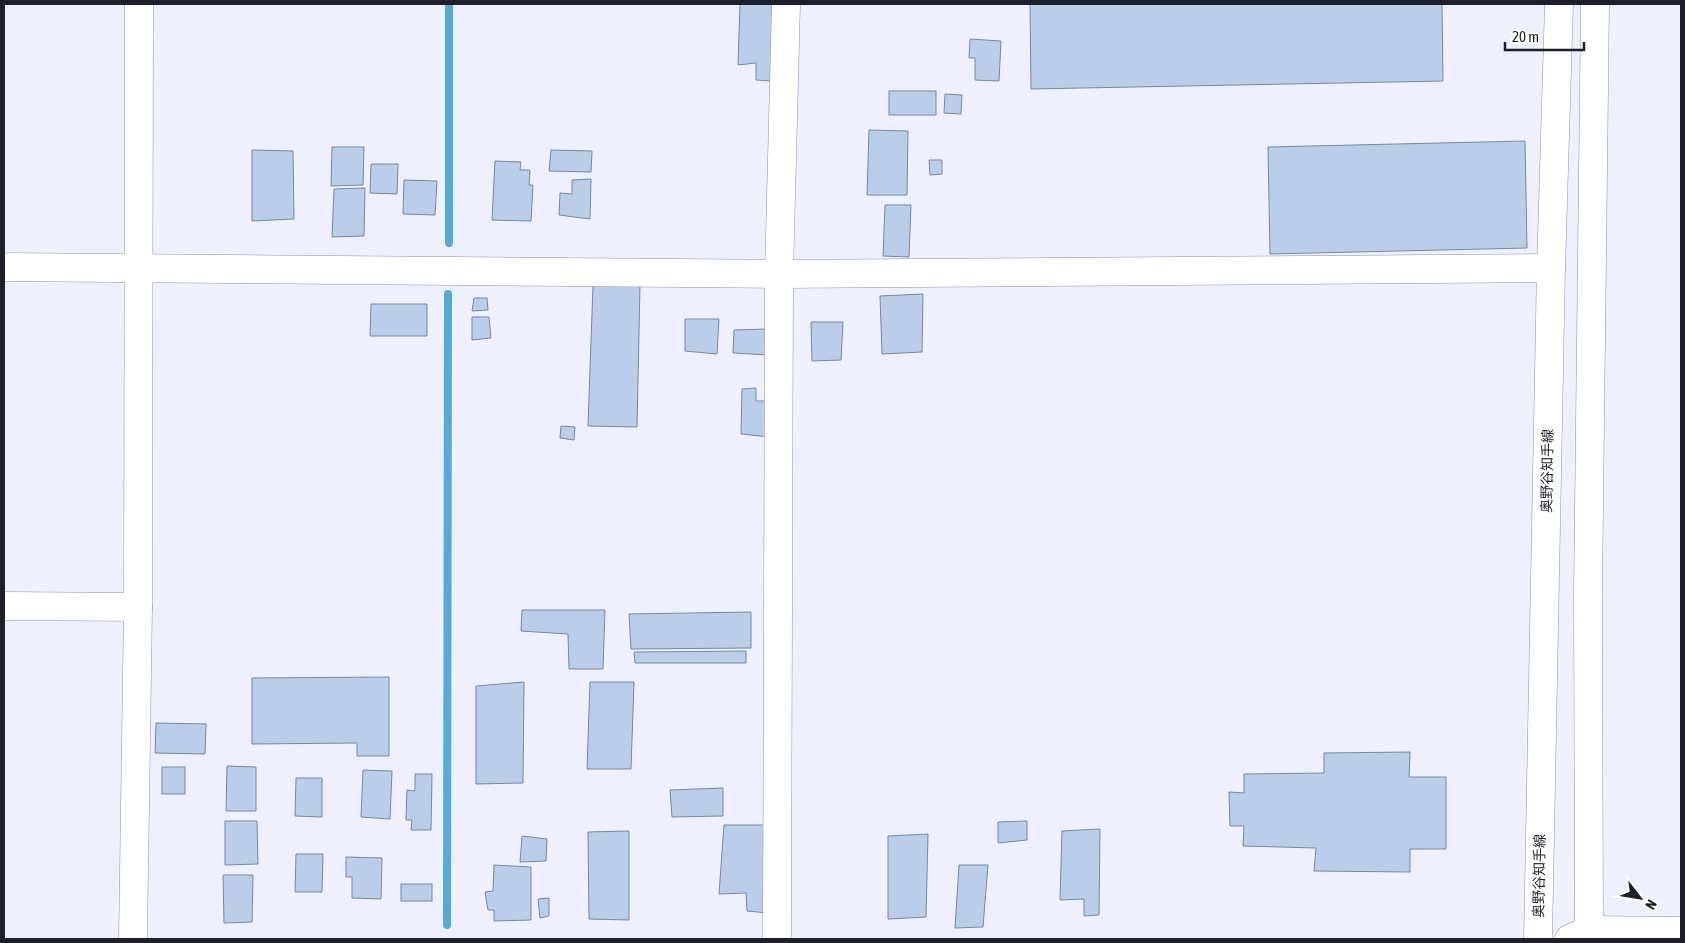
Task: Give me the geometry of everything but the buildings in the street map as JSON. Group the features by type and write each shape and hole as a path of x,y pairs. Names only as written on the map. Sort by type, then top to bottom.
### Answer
{"street":[{"path":"133,939 138,607 139,4"},
{"path":"777,939 779,274 786,4"},
{"name":"奥野谷知手線","path":"1538,939 1551,268 1559,4"},
{"path":"1595,4 1589,572 1582,936 1681,931"},
{"path":"4,267 779,274 1551,268"},
{"path":"4,606 138,607"}],"waterway":[{"path":"449,4 449,243"},
{"path":"447,925 448,294 448,315"}]}
